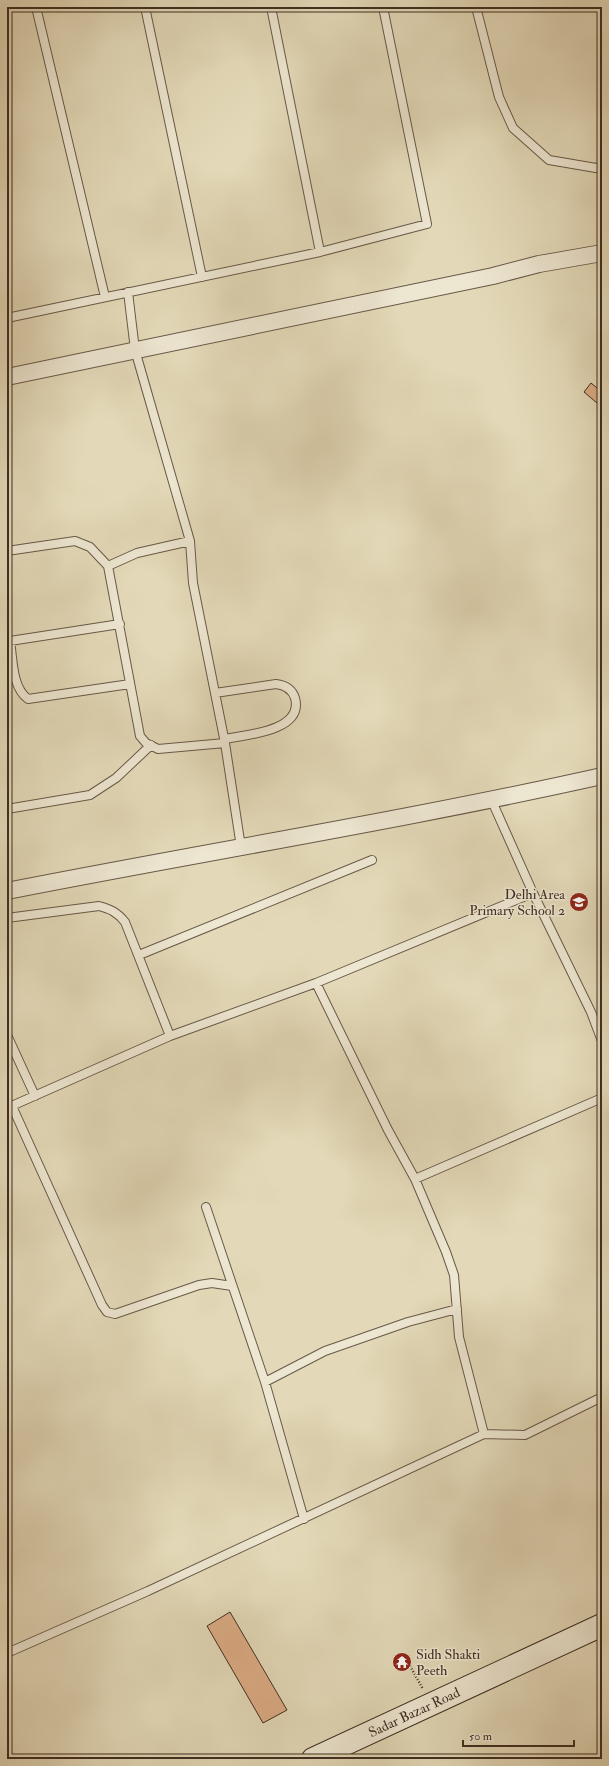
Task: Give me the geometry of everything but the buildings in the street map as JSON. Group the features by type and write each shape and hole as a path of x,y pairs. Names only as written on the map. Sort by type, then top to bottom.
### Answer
{"street":[{"path":"7,377 493,276 539,264 602,253"},
{"path":"7,891 371,824 602,776"},
{"name":"Sadar Bazar Road","path":"313,1759 602,1625"}],"lane":[{"path":"36,7 105,297"},
{"path":"145,7 202,277"},
{"path":"271,7 320,252"},
{"path":"7,318 320,252 427,224 382,7"},
{"path":"476,7 498,97 514,128 549,160 596,168 602,166"},
{"path":"128,292 135,350 190,541 193,583 225,741 241,847"},
{"path":"7,551 75,541 90,547 108,566 140,736 151,745 158,748 225,741 280,726 293,716 296,711 294,695 283,685 276,684 215,693"},
{"path":"108,566 137,553 190,541"},
{"path":"120,624 10,641 17,682 22,694 28,699 130,684"},
{"path":"7,809 90,794 116,778 151,745"},
{"path":"491,799 533,893 591,1012 602,1041"},
{"path":"139,955 372,860"},
{"path":"232,1286 212,1283 199,1285 115,1314 107,1312 102,1305 10,1107 170,1036 316,983 533,893"},
{"path":"7,918 99,906 110,909 119,914 125,922 139,955 170,1036"},
{"path":"316,983 388,1130 416,1179 446,1252 454,1275 459,1337 484,1434"},
{"path":"7,1035 35,1096"},
{"path":"416,1179 602,1098"},
{"path":"206,1207 266,1382 304,1519"},
{"path":"266,1382 325,1351 408,1322 456,1309"},
{"path":"7,1653 148,1591 484,1434 525,1435 602,1397"}],"path":[{"path":"410,1666 431,1704"}],"place":[{"name":"Delhi Area Primary School 2","path":"579,902"},
{"name":"Sidh Shakti Peeth","path":"402,1662"}]}
